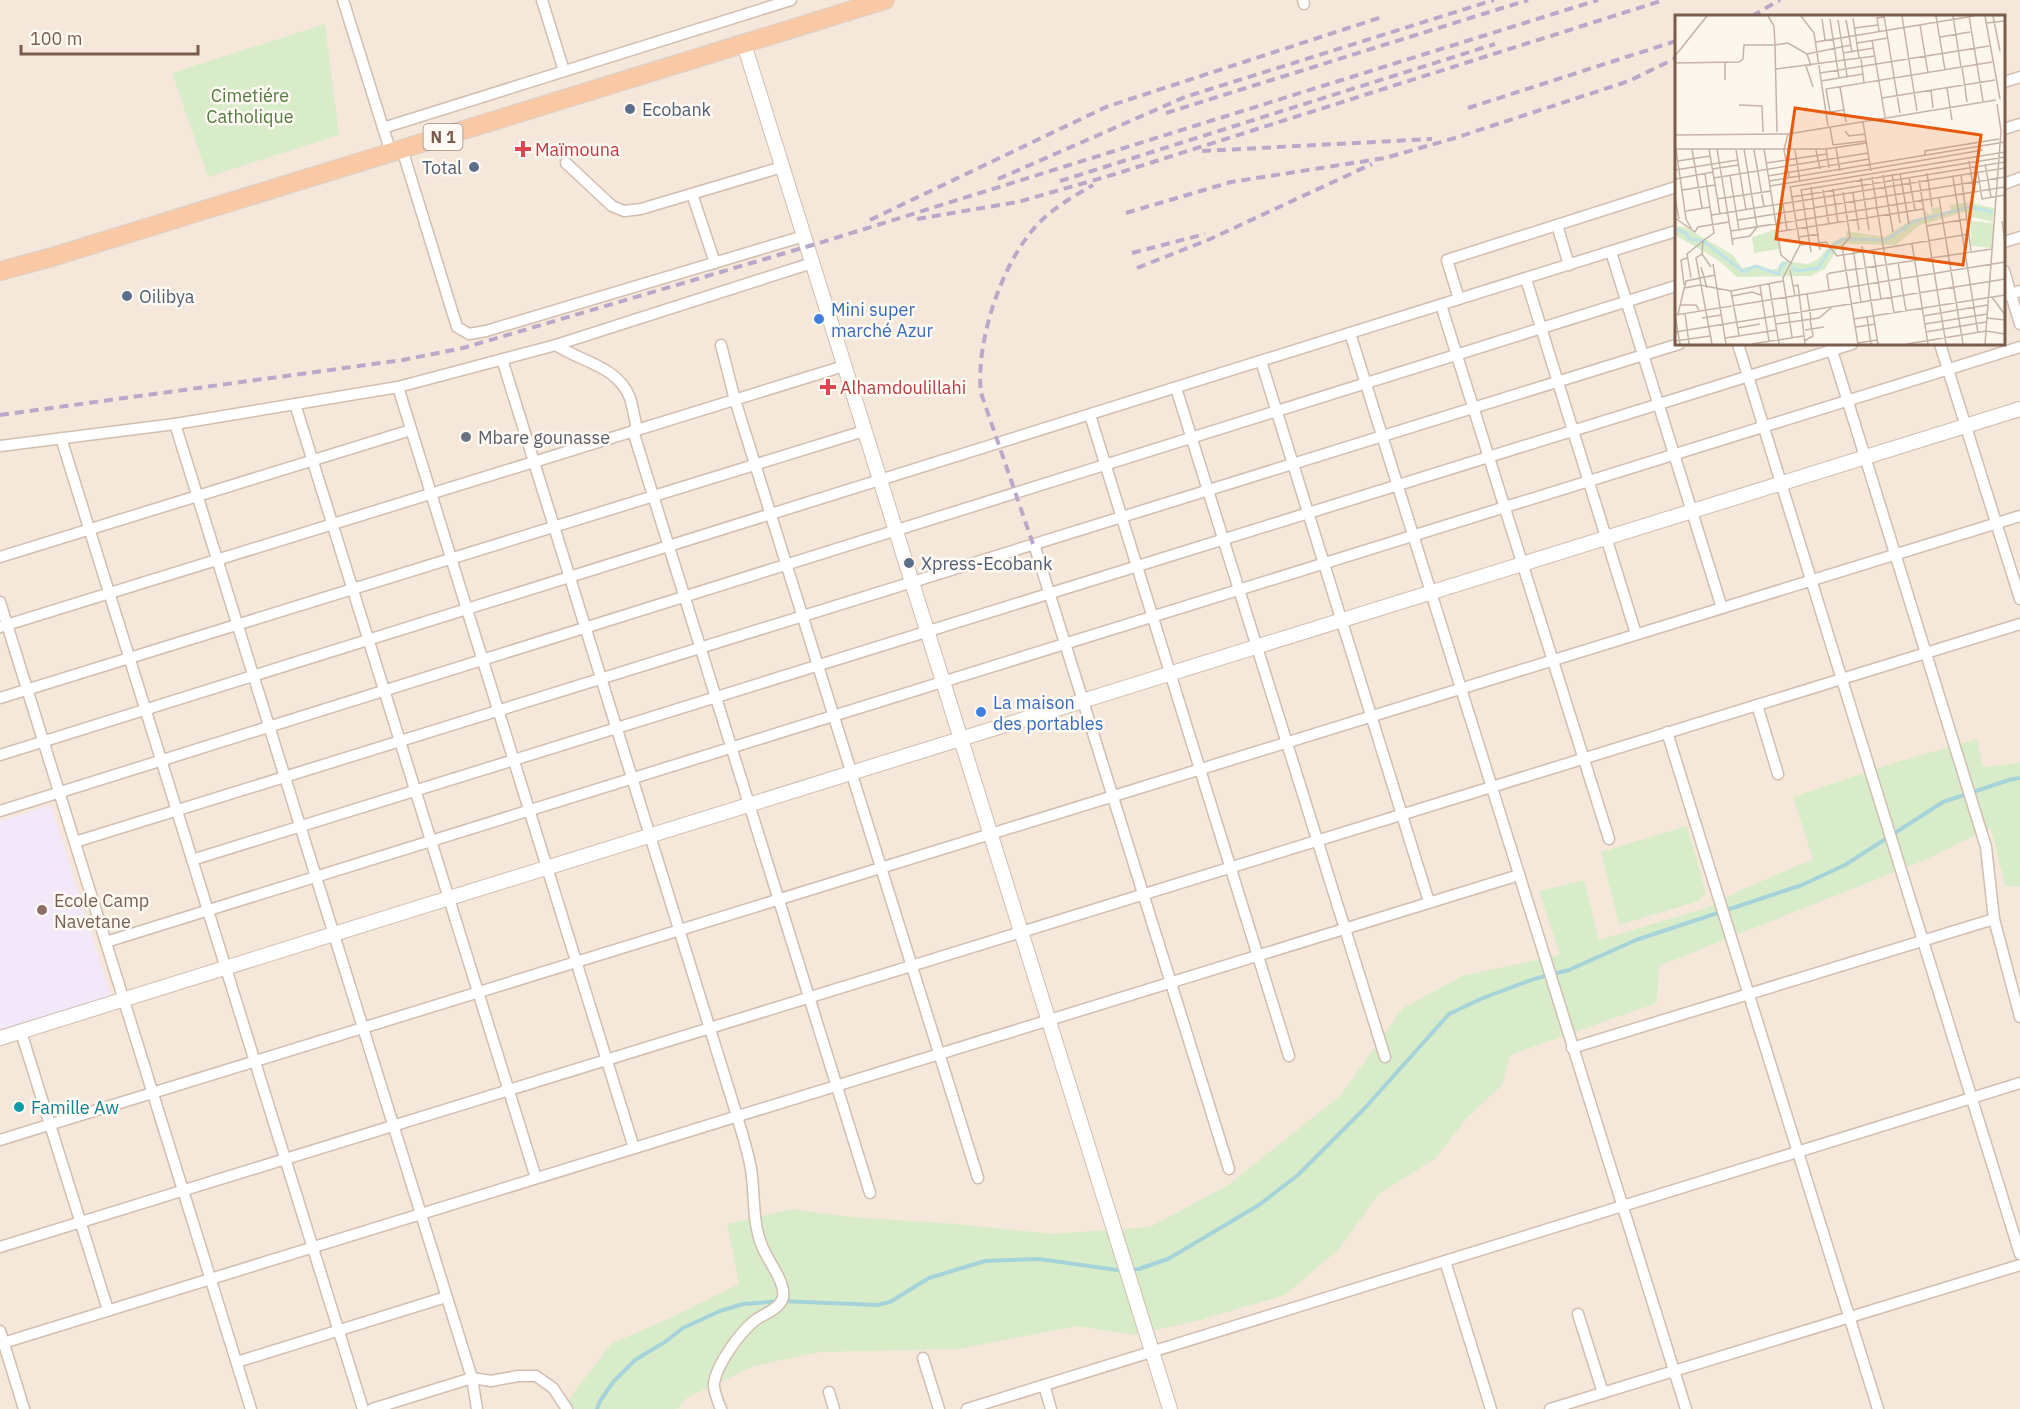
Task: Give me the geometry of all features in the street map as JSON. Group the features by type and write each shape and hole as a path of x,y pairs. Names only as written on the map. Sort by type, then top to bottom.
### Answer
{"highway":[{"name":"N 1","path":"0,271 52,257 885,0"}],"street":[{"path":"343,0 383,128 396,151 457,327 469,334 486,331 804,236"},
{"path":"542,0 564,71"},
{"path":"383,128 791,0"},
{"path":"744,44 1170,1409"},
{"path":"2005,82 2020,77"},
{"path":"2005,129 2020,124"},
{"path":"566,163 612,206 619,210 634,211 782,167"},
{"path":"2005,184 2020,178"},
{"path":"1459,299 1447,260 1675,188"},
{"path":"692,194 715,263"},
{"path":"1557,225 1569,265"},
{"path":"0,755 1675,232"},
{"path":"2005,242 2020,237"},
{"path":"1611,252 1722,608"},
{"path":"0,446 175,424 398,387 556,345 812,263"},
{"path":"2005,274 2020,324"},
{"path":"1526,279 1636,634"},
{"path":"0,811 1675,287"},
{"path":"1442,305 1609,839"},
{"path":"1350,333 1686,1409"},
{"path":"556,345 569,354 608,370 622,383 629,397 635,431 653,496 870,1193"},
{"path":"721,345 735,400 978,1178"},
{"path":"75,842 1676,345"},
{"path":"1738,345 2020,1254"},
{"path":"1940,345 2020,599"},
{"path":"192,860 1748,376 1831,347 1986,847 1994,919 2020,1017"},
{"path":"106,942 2020,347"},
{"path":"502,359 737,1116 751,1169 756,1225 761,1244 782,1285 784,1297 778,1306 753,1322 722,1362 713,1384 720,1409"},
{"path":"1261,361 1430,902"},
{"path":"4,626 844,366"},
{"path":"398,387 634,1148"},
{"path":"1176,388 1384,1057"},
{"path":"295,404 536,1178"},
{"path":"0,1038 2020,409"},
{"path":"1090,415 1290,1056"},
{"path":"175,424 472,1378 477,1409"},
{"path":"0,557 411,430"},
{"path":"0,698 864,431"},
{"path":"61,438 363,1409"},
{"path":"0,1140 2020,516"},
{"path":"1034,544 1229,1169"},
{"path":"0,602 4,626 44,742 251,1409"},
{"path":"0,1247 2020,624"},
{"path":"1757,705 1778,774"},
{"path":"1667,732 1878,1409"},
{"path":"3,1343 1519,875"},
{"path":"1572,1048 1994,919"},
{"path":"21,1032 108,1310"},
{"path":"967,1409 2020,1083"},
{"path":"1445,1261 1491,1409"},
{"path":"1550,1409 2020,1265"},
{"path":"237,1362 447,1297"},
{"path":"1578,1314 1603,1393"},
{"path":"0,1331 24,1409"},
{"path":"923,1358 939,1409"},
{"path":"372,1409 472,1378 491,1381 518,1376 536,1376 553,1388 567,1409"},
{"path":"1044,1385 1051,1409"},
{"path":"829,1392 834,1409"}],"shaded area":[{"path":"0,0 2020,0 2020,1409 0,1409"},
{"name":"Ecole Camp Navetane","path":"51,805 112,1000 0,1034 0,821"}],"green space":[{"name":"Cimetiére Catholique","path":"325,24 339,135 208,177 172,73"},
{"path":"1977,739 1983,767 2020,763 2020,886 2005,886 1991,828 1920,862 1659,966 1657,1003 1510,1055 1502,1085 1465,1120 1436,1158 1379,1194 1338,1250 1285,1295 1197,1321 1133,1335 1077,1326 958,1349 820,1352 754,1366 687,1398 677,1409 565,1409 571,1396 611,1344 739,1284 727,1224 792,1209 850,1217 956,1224 1053,1234 1150,1227 1228,1185 1341,1095 1402,1009 1462,976 1560,955 1539,891 1584,880 1599,940 1706,908 1743,889 1813,859 1793,797 1887,765"},
{"path":"1687,826 1706,893 1699,901 1619,925 1601,852"}],"waterway":[{"path":"597,1409 614,1381 635,1360 683,1328 720,1311 743,1304 782,1301 877,1305 890,1302 929,1278 985,1261 1039,1259 1117,1270 1139,1269 1168,1259 1259,1205 1298,1175 1365,1108 1449,1014 1483,998 1534,979 1569,970 1636,940 1802,885 1845,865 1943,802 2020,778"}],"railway":[{"path":"998,179 1185,97 1494,0"},
{"path":"1166,113 1528,0"},
{"path":"0,415 403,360 463,348 826,241 1598,0"},
{"path":"917,219 1018,202 1112,175 1664,0"},
{"path":"1754,15 1780,0"},
{"path":"870,220 1106,107 1382,17"},
{"path":"1468,108 1675,41"},
{"path":"1060,181 1495,44"},
{"path":"1126,213 1231,182 1385,158 1455,138 1629,81 1675,58"},
{"path":"1202,151 1432,139"},
{"path":"1137,268 1208,240 1372,164"},
{"path":"1033,544 981,393 980,372 983,349 995,300 1016,254 1043,219 1067,200 1093,185"},
{"path":"1132,253 1205,234"}],"place":[{"name":"Ecobank","path":"630,109"},
{"name":"Maïmouna","path":"523,149"},
{"name":"Total","path":"474,167"},
{"name":"Oilibya","path":"127,296"},
{"name":"Mini super marché Azur","path":"819,319"},
{"name":"Alhamdoulillahi","path":"828,387"},
{"name":"Mbare gounasse","path":"466,437"},
{"name":"Xpress-Ecobank","path":"909,563"},
{"name":"La maison des portables","path":"981,712"},
{"name":"Ecole Camp Navetane","path":"42,910"},
{"name":"Famille Aw","path":"19,1107"}]}
